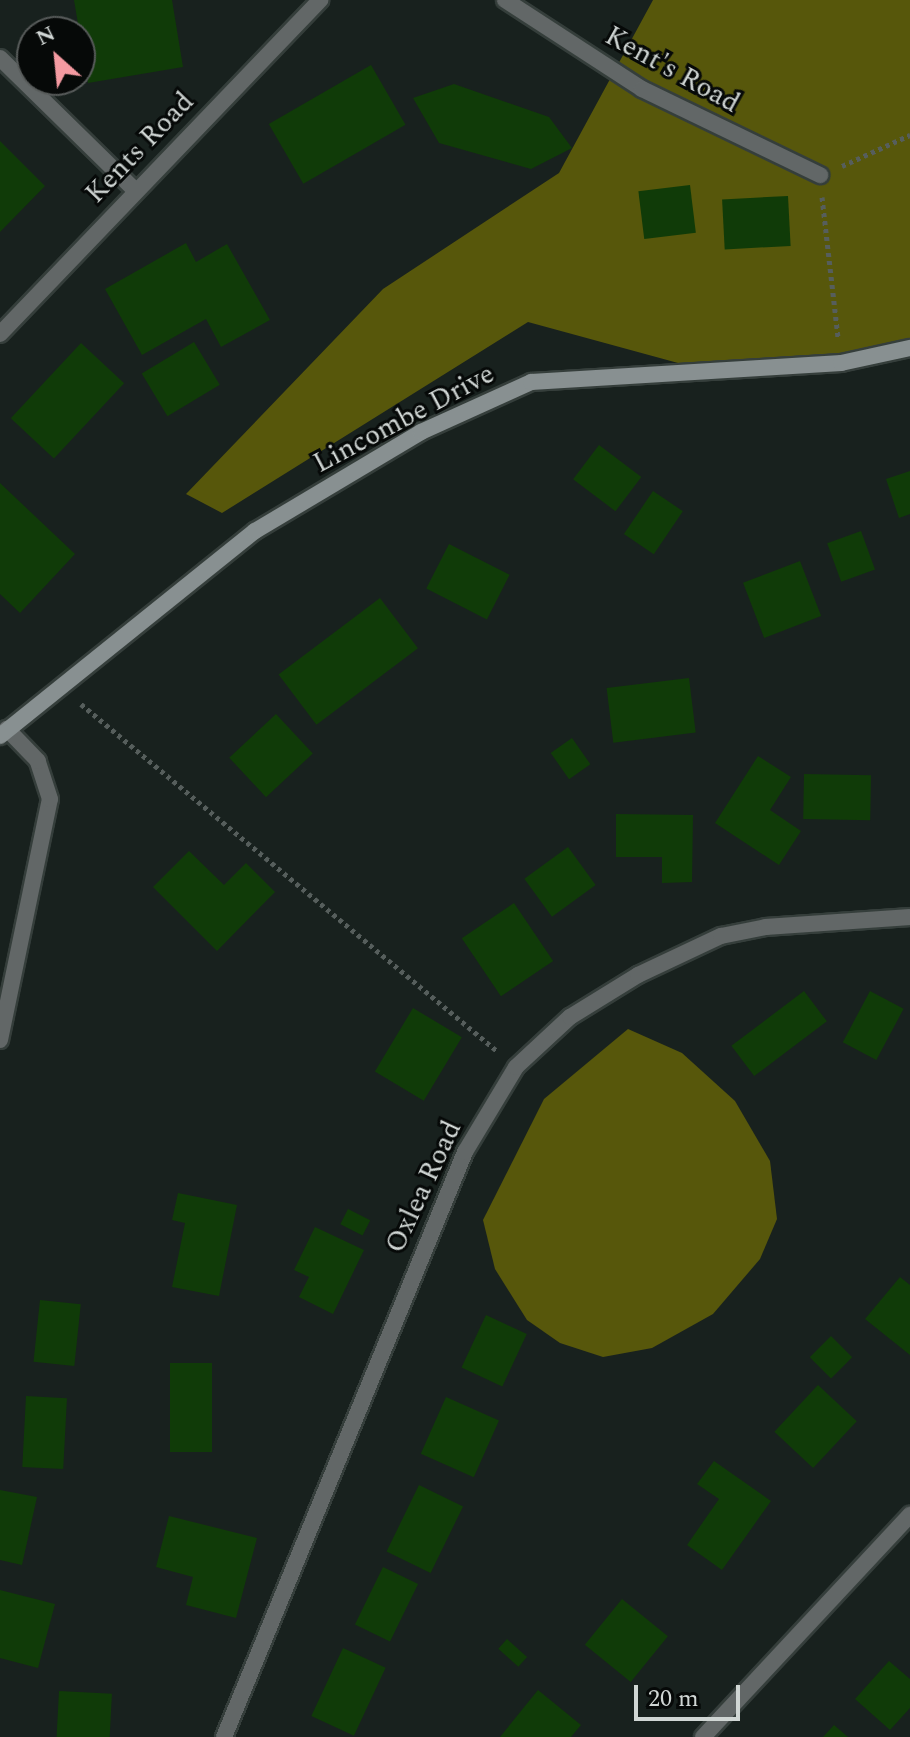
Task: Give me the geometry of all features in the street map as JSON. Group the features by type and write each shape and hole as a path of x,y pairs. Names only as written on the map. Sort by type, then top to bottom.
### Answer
{"street":[{"name":"Kents Road","path":"0,334 320,0"},
{"name":"Kent's Road","path":"505,0 642,89 820,175"},
{"path":"0,58 135,190"},
{"name":"Lincombe Drive","path":"3,732 255,531 421,432 531,382 841,363 910,348"},
{"path":"0,1040 50,799 38,761 3,732"},
{"name":"Oxlea Road","path":"224,1737 465,1152 516,1067 584,1009 638,975 721,936 766,927 910,917"},
{"path":"703,1737 910,1515"}],"path":[{"path":"841,363 820,175 910,135"},
{"path":"59,685 516,1067"}],"shaded area":[{"path":"653,0 910,0 910,357 733,378 528,322 222,513 186,494 383,289 559,173"},
{"path":"628,1029 682,1053 735,1101 770,1161 777,1219 760,1259 713,1314 652,1348 603,1357 560,1343 527,1320 495,1269 483,1220 544,1099"}],"building":[{"path":"74,0 172,0 183,67 96,82 96,16 77,16"},
{"path":"371,65 406,125 303,184 269,124"},
{"path":"454,84 549,117 572,148 531,169 439,143 413,98"},
{"path":"0,141 45,186 0,232"},
{"path":"690,185 696,233 644,239 638,191"},
{"path":"788,196 791,246 725,249 722,199"},
{"path":"186,243 196,262 227,244 270,320 221,347 206,319 142,355 105,289"},
{"path":"194,342 220,385 167,416 142,373"},
{"path":"81,343 124,383 54,459 11,418"},
{"path":"599,445 641,477 615,511 573,479"},
{"path":"910,471 910,514 899,518 886,479"},
{"path":"0,483 75,554 20,613 0,594"},
{"path":"653,491 683,511 654,554 624,534"},
{"path":"861,531 875,570 841,582 827,543"},
{"path":"449,544 510,575 487,619 426,589"},
{"path":"800,561 821,616 764,638 743,583"},
{"path":"380,598 418,648 316,725 279,674"},
{"path":"689,678 696,733 613,743 607,688"},
{"path":"276,714 313,753 266,797 229,758"},
{"path":"572,738 590,764 569,779 551,753"},
{"path":"758,756 791,777 770,810 801,831 779,865 715,823"},
{"path":"804,774 871,775 870,820 803,819"},
{"path":"616,814 693,815 692,882 662,883 662,857 616,857"},
{"path":"568,847 596,885 552,917 524,879"},
{"path":"189,851 224,885 246,863 275,892 217,951 153,887"},
{"path":"514,903 553,961 501,996 462,938"},
{"path":"804,991 827,1021 754,1076 731,1046"},
{"path":"870,991 904,1009 876,1060 843,1042"},
{"path":"413,1008 462,1037 424,1101 375,1071"},
{"path":"178,1193 237,1205 219,1296 172,1287 185,1223 172,1220"},
{"path":"348,1209 370,1220 363,1235 340,1224"},
{"path":"315,1227 364,1250 333,1314 299,1297 309,1277 294,1270"},
{"path":"900,1277 910,1285 910,1355 865,1319"},
{"path":"40,1300 81,1304 74,1366 34,1362"},
{"path":"486,1315 527,1334 502,1387 461,1368"},
{"path":"831,1336 852,1357 831,1378 810,1357"},
{"path":"170,1363 212,1363 212,1452 170,1452"},
{"path":"818,1385 857,1421 813,1468 774,1432"},
{"path":"26,1396 67,1398 63,1469 22,1467"},
{"path":"446,1397 499,1421 474,1477 421,1454"},
{"path":"714,1461 771,1501 722,1570 687,1545 719,1499 697,1484"},
{"path":"419,1485 463,1506 431,1573 387,1552"},
{"path":"0,1490 37,1497 22,1565 0,1560"},
{"path":"169,1516 257,1538 236,1618 186,1605 193,1577 156,1567"},
{"path":"383,1567 418,1584 390,1642 355,1625"},
{"path":"0,1590 55,1604 38,1668 0,1658"},
{"path":"622,1599 668,1636 631,1682 585,1645"},
{"path":"507,1639 527,1657 518,1667 498,1649"},
{"path":"343,1648 386,1668 354,1736 311,1716"},
{"path":"889,1661 910,1679 910,1708 890,1730 855,1699"},
{"path":"538,1690 581,1725 571,1737 500,1737"},
{"path":"59,1691 112,1694 110,1737 57,1737"},
{"path":"834,1725 848,1737 823,1737"}]}
